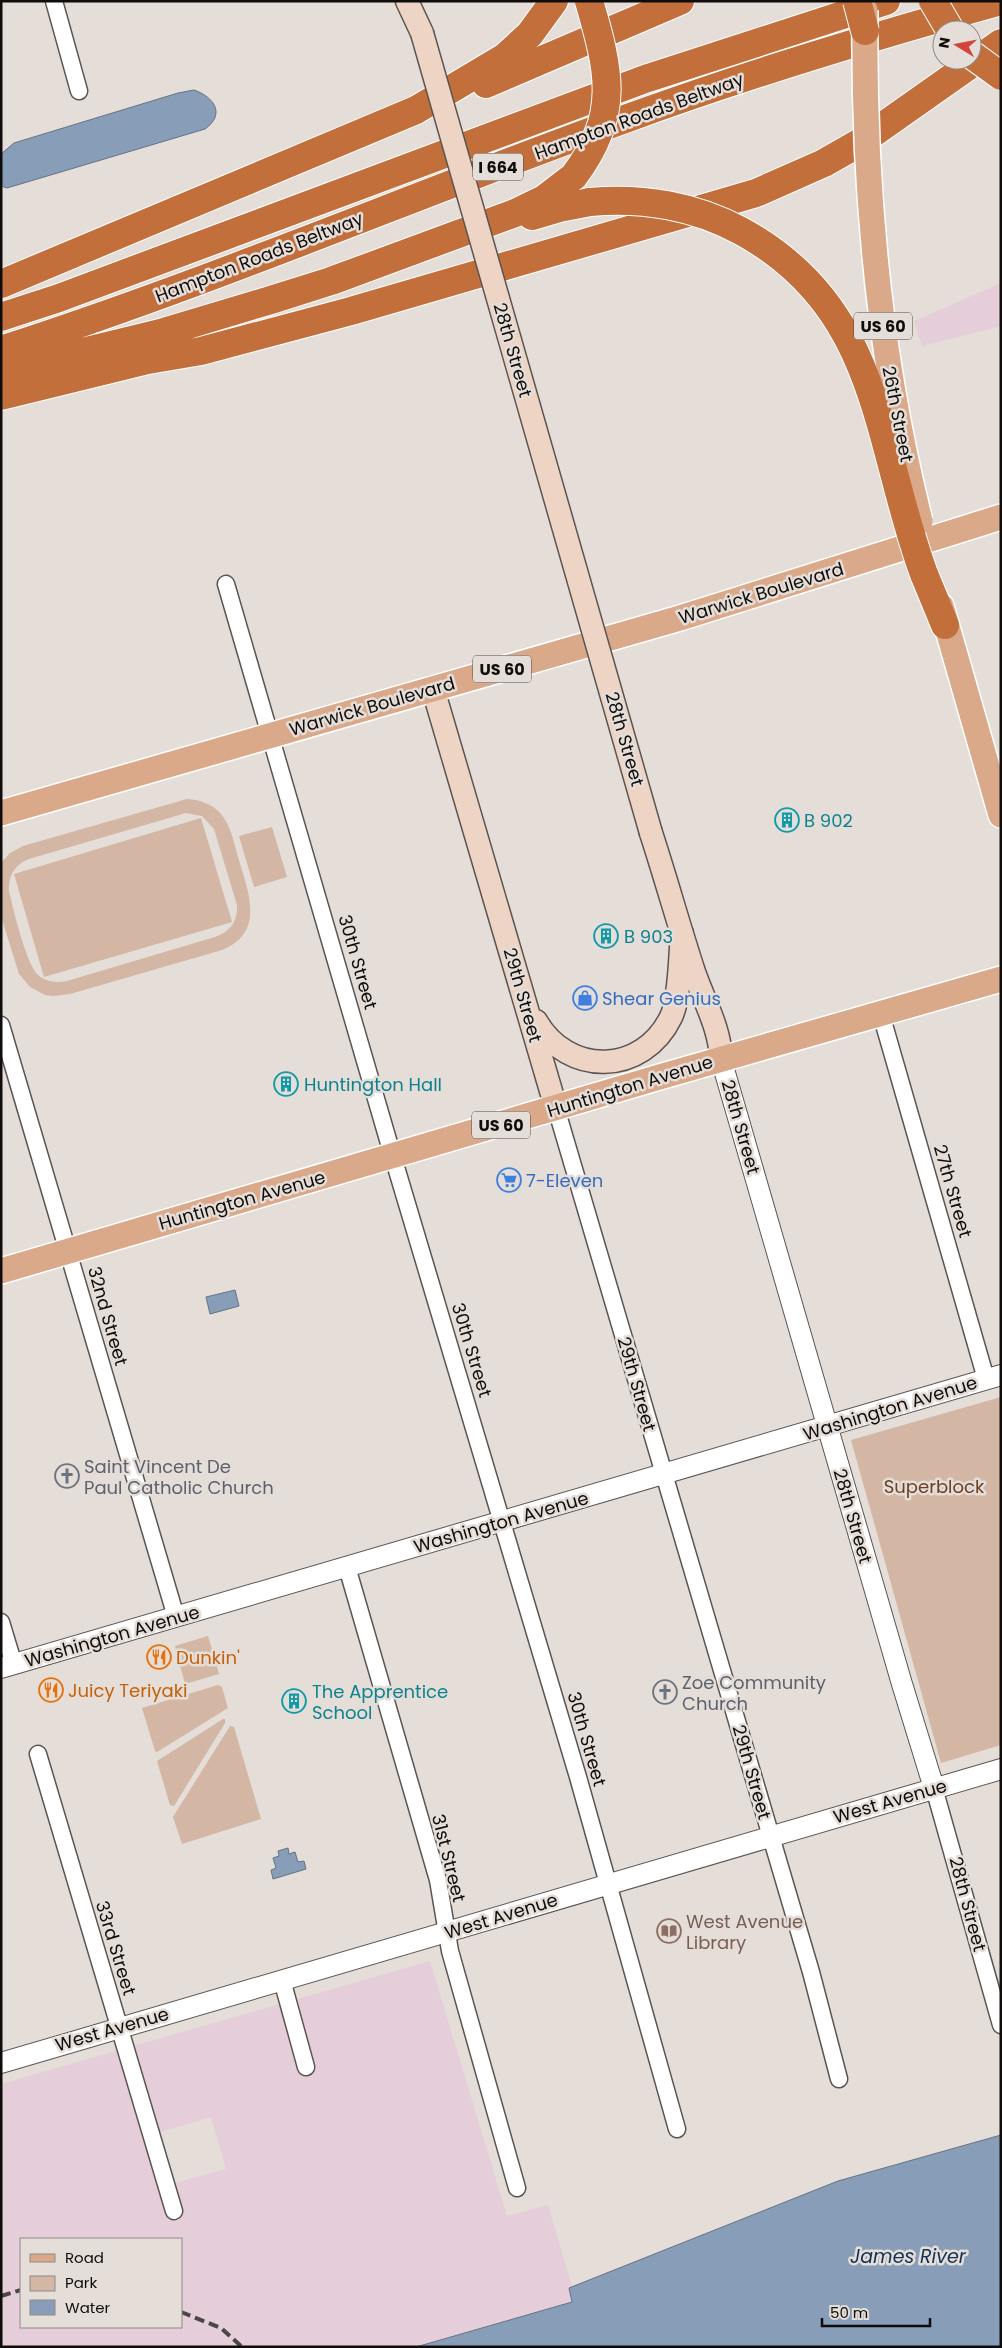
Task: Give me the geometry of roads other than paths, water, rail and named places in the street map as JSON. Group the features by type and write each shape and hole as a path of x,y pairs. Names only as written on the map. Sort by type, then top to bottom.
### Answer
{"highway":[{"path":"416,110 505,57 530,34 554,1"},
{"path":"1,372 164,332 331,281 454,237 544,199 574,176 588,156 599,132 607,97 603,50 588,1"},
{"path":"1,284 416,110 494,81 680,1"},
{"path":"857,1 865,31"},
{"name":"Hampton Roads Beltway","path":"1,317 85,289 645,79 886,1"},
{"path":"933,1 944,20"},
{"name":"Hampton Roads Beltway","path":"1,350 135,304 690,96 879,36 1001,2"},
{"path":"1,396 148,360 201,351 351,312 756,193 824,163 858,143 1001,43"},
{"path":"982,62 1001,76"},
{"path":"454,237 500,226 559,208 590,202 616,200 654,203 694,211 740,231 770,249 802,275 819,292 842,326 862,366 946,625"},
{"path":"1,415 144,373 201,351"}],"main road":[{"name":"28th Street","path":"407,1 422,32 651,833 682,933 715,1027 720,1044 721,1059"},
{"path":"418,1 422,32"},
{"name":"26th Street","path":"865,1 869,186 878,293 899,426 929,573"},
{"name":"Warwick Boulevard","path":"1,813 680,618 1001,517"},
{"path":"946,625 1001,815"},
{"name":"29th Street","path":"433,689 556,1108"},
{"path":"525,1001 543,1034 565,1053 596,1062 629,1057 656,1040 672,1014 682,933"},
{"name":"Huntington Avenue","path":"1,1271 394,1157 721,1059 1001,979"}],"street":[{"path":"54,1 79,91"},
{"name":"30th Street","path":"226,584 608,1884 677,2129"},
{"name":"27th Street","path":"881,1014 993,1377"},
{"name":"32nd Street","path":"1,1025 176,1617"},
{"name":"28th Street","path":"721,1059 902,1684 934,1788 1001,2025"},
{"name":"29th Street","path":"556,1108 770,1836 839,2079"},
{"name":"Washington Avenue","path":"7,1667 993,1377"},
{"name":"31st Street","path":"347,1567 438,1880 446,1932 517,2188"},
{"path":"1,1622 7,1667"},
{"name":"33rd Street","path":"38,1754 174,2211"},
{"name":"West Avenue","path":"1,2063 1001,1769"},
{"path":"282,1980 306,2067"}],"water":[{"path":"194,90 207,97 215,106 215,118 205,129 7,188 1,186 1,154 14,143 178,93"},
{"path":"235,1290 239,1306 210,1314 206,1297"},
{"path":"288,1848 289,1854 295,1852 298,1862 304,1861 306,1869 273,1879 271,1870 276,1868 273,1858 279,1856 278,1851"},
{"name":"James River","path":"1001,2135 1001,2347 416,2347 572,2302 569,2288 838,2181"}],"railway":[{"path":"1,2296 20,2290"},
{"path":"182,2312 221,2328 242,2347"}],"place":[{"name":"B 902","path":"787,820"},
{"name":"B 903","path":"606,936"},
{"name":"Shear Genius","path":"585,998"},
{"name":"Huntington Hall","path":"286,1084"},
{"name":"7-Eleven","path":"509,1180"},
{"name":"Saint Vincent De Paul Catholic Church","path":"67,1476"},
{"name":"Dunkin'","path":"159,1657"},
{"name":"Juicy Teriyaki","path":"51,1690"},
{"name":"Zoe Community Church","path":"665,1692"},
{"name":"The Apprentice School","path":"294,1701"},
{"name":"West Avenue Library","path":"669,1931"}],"park label":[{"name":"Superblock","path":"934,1486"}]}
